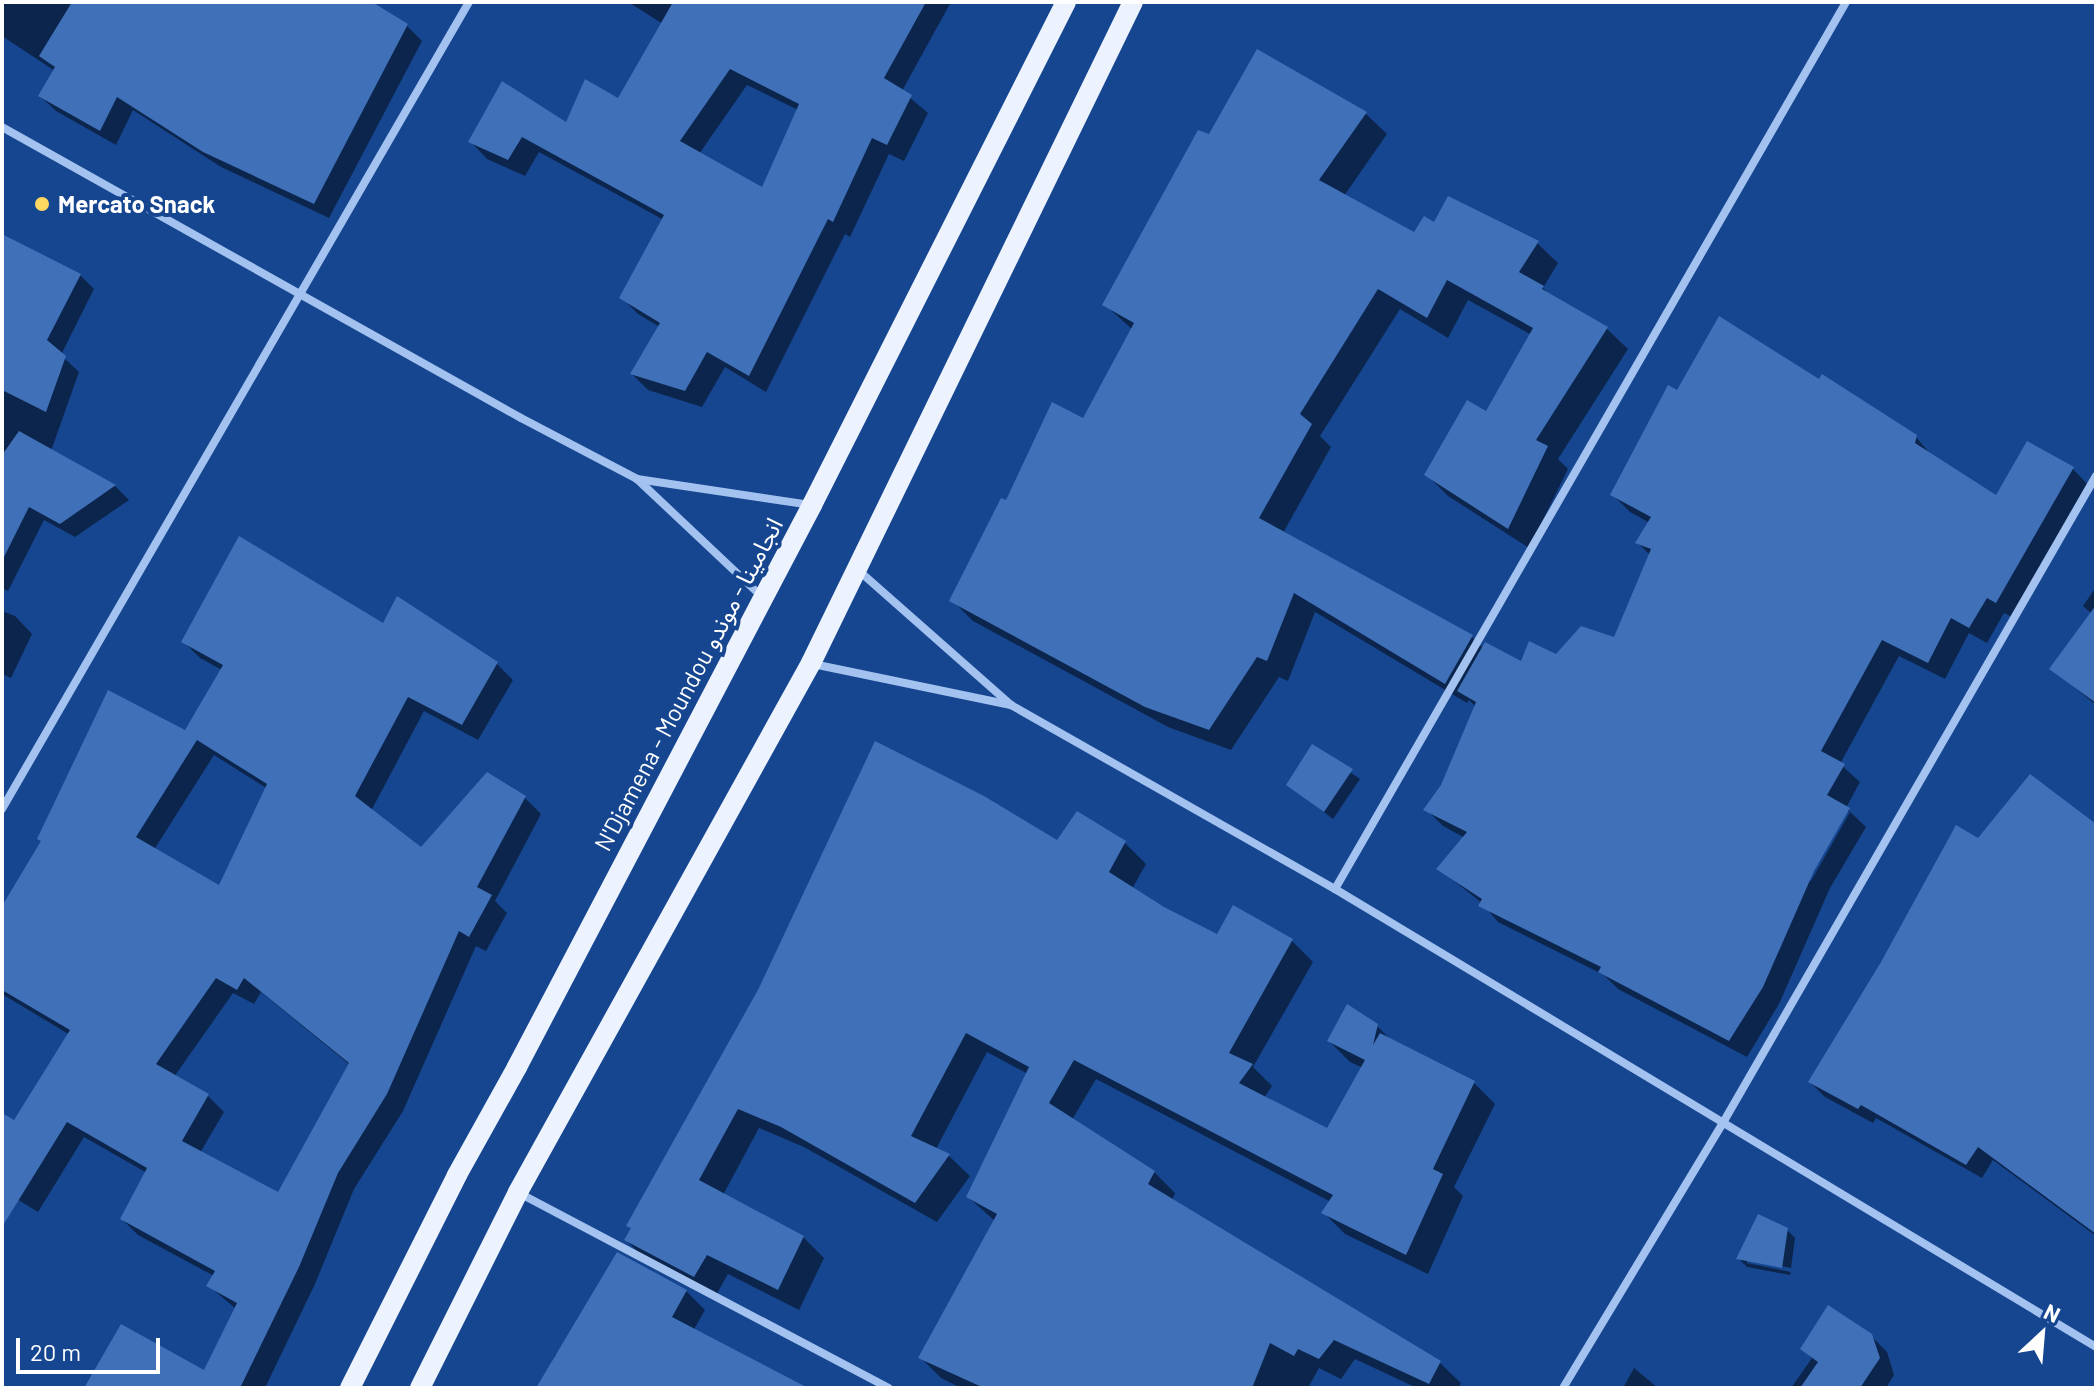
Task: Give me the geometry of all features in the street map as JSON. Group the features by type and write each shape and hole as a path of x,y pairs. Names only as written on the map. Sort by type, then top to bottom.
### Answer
{"main road":[{"name":"N'Djamena - Moundou انجامينا - موندو","path":"350,1388 457,1175 517,1067 812,505 1066,2"},
{"path":"420,1388 518,1192 811,663 1133,2"}],"street":[{"path":"2,809 469,2"},
{"path":"1335,889 1846,2"},
{"path":"2,127 301,296 637,479 762,597"},
{"path":"1563,1388 1724,1121 2096,476"},
{"path":"637,479 812,505"},
{"path":"858,570 1011,705 1335,889 2096,1347"},
{"path":"811,663 1011,705"},
{"path":"518,1192 889,1388"}],"building":[{"path":"72,2 372,2 408,24 314,204 203,152 117,97 100,131 38,96 55,67 39,56"},
{"path":"673,2 926,2 884,78 912,95 887,145 872,138 833,222 828,219 749,376 707,352 685,391 630,374 660,323 619,298 664,215 522,137 508,160 468,142 502,81 566,122 585,79 618,98","holes":["730,69 799,104 762,187 680,141"]},
{"path":"1257,49 1367,112 1319,180 1414,232 1424,216 1434,222 1448,196 1539,241 1519,272 1608,327 1536,440 1548,446 1508,529 1424,475 1467,400 1486,411 1533,328 1447,280 1427,318 1378,289 1300,414 1312,424 1259,518 1473,635 1445,684 1294,593 1267,661 1257,657 1209,730 1145,707 949,601 1001,498 1006,500 1052,402 1083,418 1134,323 1102,305 1198,130 1209,134"},
{"path":"2,234 81,274 47,340 66,356 46,412 2,390"},
{"path":"1719,316 1819,379 1822,374 1917,435 1915,443 1996,495 2027,441 2074,467 1996,603 1987,598 1969,628 1951,618 1928,663 1882,640 1821,751 1845,764 1827,795 1850,808 1814,871 1763,987 1729,1041 1598,972 1601,967 1478,906 1482,899 1436,869 1467,832 1423,810 1441,785 1476,702 1457,691 1485,642 1521,661 1529,641 1556,654 1581,626 1614,637 1651,549 1635,543 1651,517 1610,495 1668,385 1677,390"},
{"path":"19,431 116,485 60,524 29,507 2,561 2,455"},
{"path":"239,536 383,623 397,596 498,662 462,725 408,697 355,796 421,847 487,772 526,796 477,887 492,895 469,937 459,931 387,1094 338,1173 299,1267 240,1388 84,1388 121,1324 204,1370 237,1303 206,1286 215,1271 120,1219 147,1168 67,1122 2,1227 2,1113 14,1120 70,1030 2,990 2,906 41,841 37,839 108,690 185,730 223,665 181,642","holes":["197,740 267,784 219,885 136,837","216,978 237,990 244,978 349,1063 278,1192 182,1141 209,1094 156,1064"]},
{"path":"2096,605 2096,703 2049,669"},
{"path":"875,741 984,796 1057,840 1077,811 1126,841 1109,872 1164,907 1217,934 1233,905 1293,939 1229,1053 1253,1064 1239,1083 1327,1128 1365,1060 1327,1041 1347,1004 1378,1024 1373,1045 1380,1033 1475,1081 1433,1169 1443,1174 1406,1255 1321,1213 1333,1195 1074,1060 1049,1103 1155,1171 1148,1184 1441,1361 1429,1384 1334,1340 1319,1359 1298,1349 1294,1356 1270,1343 1252,1388 984,1388 918,1358 997,1214 966,1197 1029,1067 966,1033 911,1136 950,1154 915,1203 781,1127 738,1109 699,1180 804,1236 778,1290 707,1255 694,1277 624,1240 631,1228 626,1226 759,988"},
{"path":"1312,744 1353,769 1324,812 1286,785"},
{"path":"2030,774 2096,824 2096,1234 1978,1147 1966,1165 1861,1105 1858,1109 1808,1082 1881,962 1956,825 1978,838"},
{"path":"1758,1214 1788,1228 1782,1268 1736,1259"},
{"path":"617,1252 687,1290 672,1317 808,1388 536,1388"},
{"path":"1828,1305 1872,1334 1880,1358 1860,1388 1800,1388 1818,1362 1800,1349"}],"place":[{"name":"Mercato Snack","path":"42,204"}]}
